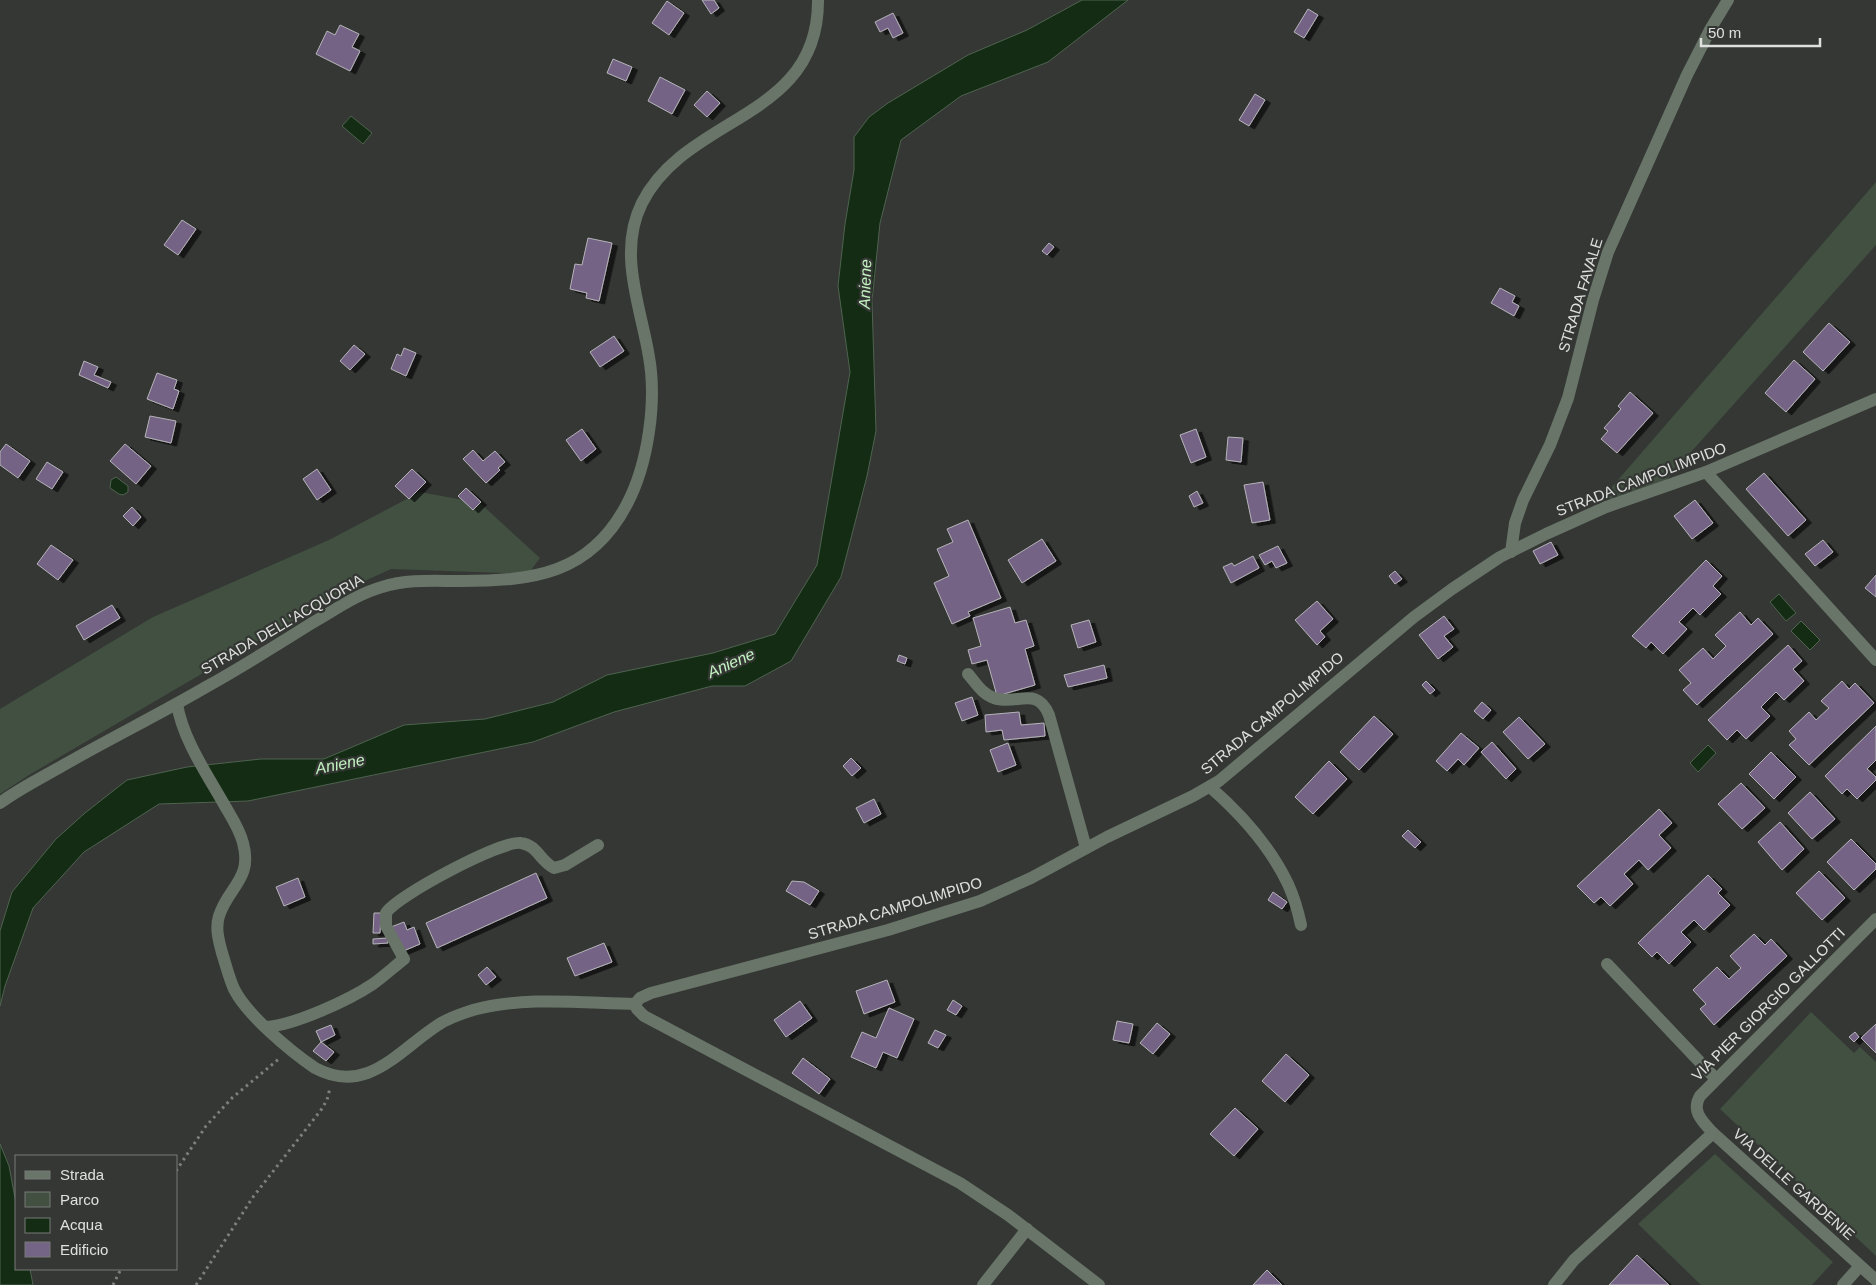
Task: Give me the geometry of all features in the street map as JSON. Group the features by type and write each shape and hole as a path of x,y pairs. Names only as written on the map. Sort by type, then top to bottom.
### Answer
{"street":[{"name":"STRADA DELL'ACQUORIA","path":"0,803 22,788 120,733 177,704 350,600 374,589 400,582 418,580 480,581 547,573 571,564 606,535 617,521 633,491 650,424 653,397 649,356 632,269 632,246 640,209 648,192 676,160 773,96 791,79 802,64 814,40 817,26 818,0"},
{"name":"STRADA FAVALE","path":"1511,552 1515,523 1522,500 1550,445 1566,406 1593,300 1608,252 1687,75 1728,0"},
{"name":"STRADA CAMPOLIMPIDO","path":"635,1004 640,998 651,993 888,930 962,907 1014,886 1210,787 1235,769 1414,617 1466,579 1511,552 1606,507 1706,472 1876,399"},
{"path":"1706,472 1876,660"},
{"path":"968,674 982,691 993,698 1003,700 1033,698 1045,706 1050,715 1086,848"},
{"path":"177,704 181,720 193,748 241,835 246,860 241,877 219,916 217,934 234,989 247,1008 266,1027 315,1068 331,1075 357,1076 380,1068 437,1026 473,1010 537,1002 635,1004 639,1012 652,1021 960,1182 1027,1229 1099,1285"},
{"path":"1210,787 1245,821 1272,856 1289,885 1301,925"},
{"path":"266,1027 279,1026 298,1020 356,994 374,983 404,959 386,926 386,913 398,902 442,875 508,844 522,843 532,846 545,862 554,868 565,865 598,845"},
{"name":"VIA PIER GIORGIO GALLOTTI","path":"1713,1133 1701,1120 1696,1106 1700,1096 1876,919"},
{"path":"1606,964 1716,1079"},
{"path":"1554,1285 1574,1260 1713,1133"},
{"name":"VIA DELLE GARDENIE","path":"1713,1133 1876,1280"},
{"path":"983,1285 1027,1229"},
{"path":"1843,1285 1860,1266"}],"path":[{"path":"178,1168 206,1126 232,1098 291,1049"},
{"path":"196,1285 252,1197 324,1105 329,1094 331,1075"},
{"path":"113,1285 120,1270"}],"green space":[{"path":"1876,182 1876,245 1666,480 1598,503"},
{"path":"420,492 480,503 540,558 528,574 391,569 343,591 29,775 0,794 0,709 153,617 329,540"},
{"path":"1811,1012 1854,1053 1860,1047 1876,1062 1876,1256 1720,1109"},
{"path":"1715,1154 1833,1262 1812,1285 1701,1285 1638,1224"}],"water":[{"name":"Aniene","path":"1082,0 1128,0 1048,62 961,96 901,140 880,223 872,301 876,431 867,476 841,577 791,661 745,686 712,686 614,712 533,742 248,801 159,804 84,852 33,908 5,986 0,1006 0,931 12,892 56,839 127,780 187,767 261,759 324,759 404,725 485,719 553,702 607,675 713,653 775,634 817,565 850,372 838,286 845,224 854,170 854,137 869,117 888,103 968,55 1027,30"},
{"path":"351,116 372,133 363,144 342,126"},
{"path":"116,477 128,486 128,492 123,495 110,488 111,480"},
{"path":"1779,594 1796,613 1786,621 1770,602"},
{"path":"1801,621 1820,640 1810,650 1791,631"},
{"path":"1708,745 1716,753 1698,772 1690,763"},
{"path":"0,1144 9,1166 15,1198 15,1270 30,1270 33,1285 0,1285"}],"building":[{"path":"702,0 714,0 719,8 711,14"},
{"path":"667,1 684,13 669,35 652,23"},
{"path":"1308,9 1318,15 1304,38 1294,32"},
{"path":"893,13 903,33 893,38 888,28 880,32 875,22"},
{"path":"340,25 359,34 352,47 360,51 350,71 316,54 327,31 335,35"},
{"path":"613,59 632,67 626,81 607,73"},
{"path":"660,77 685,90 672,114 648,101"},
{"path":"707,91 720,103 707,117 694,105"},
{"path":"1255,94 1265,100 1249,126 1239,120"},
{"path":"182,220 196,229 178,255 164,245"},
{"path":"588,238 612,243 599,301 586,298 587,293 570,289 575,264 582,265"},
{"path":"1049,243 1054,247 1047,255 1042,251"},
{"path":"1500,288 1515,296 1512,302 1519,306 1514,316 1491,303"},
{"path":"1829,323 1850,342 1823,371 1803,352"},
{"path":"614,336 624,351 600,367 590,352"},
{"path":"354,345 365,354 350,370 340,361"},
{"path":"404,348 416,353 406,376 391,369 397,354 401,356"},
{"path":"1794,360 1815,379 1786,412 1765,393"},
{"path":"84,361 98,367 94,375 111,382 108,388 79,375"},
{"path":"157,373 177,380 174,389 179,391 173,409 147,399"},
{"path":"1630,392 1653,413 1617,453 1601,439 1608,431 1604,428 1621,409 1618,406"},
{"path":"150,416 176,421 171,443 145,437"},
{"path":"582,429 596,449 581,461 566,440"},
{"path":"1196,429 1206,457 1191,463 1180,435"},
{"path":"1228,437 1243,438 1241,462 1226,460"},
{"path":"6,444 30,461 18,478 0,465 0,452"},
{"path":"125,444 151,466 136,484 110,461"},
{"path":"473,450 483,461 495,451 505,462 498,468 500,470 486,483 463,459"},
{"path":"47,462 63,472 52,489 36,479"},
{"path":"317,469 331,490 317,500 303,479"},
{"path":"412,469 426,482 409,499 395,486"},
{"path":"1764,473 1806,520 1788,536 1746,489"},
{"path":"1263,482 1270,520 1252,523 1244,485"},
{"path":"466,488 481,502 473,510 458,496"},
{"path":"1197,491 1203,503 1194,507 1189,496"},
{"path":"1695,500 1713,523 1692,539 1674,516"},
{"path":"132,507 141,517 133,526 123,516"},
{"path":"968,520 1001,598 968,612 970,616 952,624 934,583 949,576 937,549 953,542 947,529"},
{"path":"1042,539 1056,561 1022,583 1008,560"},
{"path":"1823,540 1833,552 1815,566 1805,554"},
{"path":"1551,542 1558,555 1540,564 1533,551"},
{"path":"51,545 73,560 58,580 37,564"},
{"path":"1278,546 1287,563 1276,568 1272,561 1265,565 1259,555"},
{"path":"1253,556 1259,568 1231,583 1223,567 1232,563 1234,566"},
{"path":"1706,560 1722,576 1713,586 1721,594 1700,615 1693,608 1679,622 1687,629 1663,654 1651,642 1646,648 1632,636"},
{"path":"1395,571 1402,579 1395,584 1389,576"},
{"path":"1876,575 1876,597 1865,588"},
{"path":"1317,601 1333,619 1320,631 1325,637 1317,645 1295,620"},
{"path":"112,605 120,618 84,640 76,626"},
{"path":"1010,607 1015,623 1026,620 1034,646 1025,649 1035,685 997,696 987,660 972,664 968,650 981,646 973,618"},
{"path":"1740,612 1751,625 1758,618 1773,634 1697,705 1683,690 1691,683 1679,670 1703,648 1713,659 1726,646 1715,635"},
{"path":"1444,616 1454,629 1444,636 1453,647 1438,659 1419,635"},
{"path":"1089,620 1096,642 1078,648 1071,625"},
{"path":"1788,645 1802,661 1793,669 1804,681 1784,700 1776,692 1761,707 1770,716 1746,739 1737,730 1727,740 1708,720"},
{"path":"899,655 907,658 905,664 897,661"},
{"path":"1104,665 1107,678 1068,687 1064,675"},
{"path":"1426,681 1435,690 1430,694 1422,685"},
{"path":"1842,681 1849,689 1855,683 1874,703 1809,765 1789,745 1796,739 1789,731 1809,712 1816,720 1829,708 1821,701"},
{"path":"972,697 978,715 962,721 955,703"},
{"path":"1482,702 1491,710 1483,719 1474,711"},
{"path":"1019,712 1021,725 1044,723 1045,736 1004,740 1002,730 986,732 985,715"},
{"path":"1374,716 1393,734 1359,770 1340,752"},
{"path":"1519,717 1545,744 1528,759 1503,732"},
{"path":"1876,726 1876,760 1867,769 1876,777 1876,780 1857,799 1847,789 1842,794 1825,776"},
{"path":"1461,733 1479,748 1464,765 1458,759 1447,771 1436,761"},
{"path":"1492,742 1516,769 1506,779 1481,752"},
{"path":"1008,743 1016,765 998,772 990,750"},
{"path":"1771,752 1796,777 1774,799 1749,774"},
{"path":"851,758 861,768 852,776 843,766"},
{"path":"1329,761 1347,779 1313,814 1295,797"},
{"path":"1741,783 1765,808 1742,829 1718,804"},
{"path":"1810,792 1835,819 1812,839 1788,813"},
{"path":"874,799 881,814 864,823 856,808"},
{"path":"1659,809 1672,823 1659,835 1671,848 1648,870 1639,860 1624,874 1633,884 1610,906 1601,897 1594,903 1577,886"},
{"path":"1780,822 1804,849 1782,870 1758,842"},
{"path":"1408,830 1421,842 1415,848 1402,836"},
{"path":"1851,839 1876,864 1876,869 1854,890 1827,862"},
{"path":"1819,871 1845,898 1822,920 1796,893"},
{"path":"536,873 547,898 437,948 426,923"},
{"path":"1708,875 1722,889 1718,893 1730,905 1704,930 1694,920 1681,932 1691,942 1669,964 1657,952 1652,957 1638,943"},
{"path":"298,878 305,897 284,906 276,887"},
{"path":"792,881 804,882 819,891 810,905 786,891"},
{"path":"1273,892 1287,902 1282,909 1268,900"},
{"path":"374,913 381,913 380,933 373,933"},
{"path":"404,922 407,930 414,927 420,944 401,952 391,927"},
{"path":"1754,934 1765,945 1771,939 1787,956 1714,1025 1700,1009 1706,1004 1693,990 1717,967 1729,979 1741,968 1730,956"},
{"path":"388,938 388,943 373,944 373,939"},
{"path":"604,943 612,962 575,976 567,958"},
{"path":"487,967 496,977 486,985 478,975"},
{"path":"887,980 895,1002 864,1014 856,991"},
{"path":"953,1000 962,1006 956,1015 947,1010"},
{"path":"800,1001 812,1018 786,1037 774,1020"},
{"path":"889,1008 914,1019 897,1058 883,1052 876,1068 851,1057 862,1032 876,1038"},
{"path":"1117,1021 1133,1024 1129,1043 1113,1040"},
{"path":"1157,1023 1170,1034 1153,1054 1140,1043"},
{"path":"1876,1024 1876,1053 1861,1038"},
{"path":"331,1025 335,1035 321,1042 316,1031"},
{"path":"935,1030 946,1035 938,1048 928,1043"},
{"path":"1855,1032 1859,1037 1854,1042 1849,1037"},
{"path":"321,1042 334,1052 326,1061 313,1051"},
{"path":"1286,1054 1309,1075 1285,1102 1262,1081"},
{"path":"803,1058 830,1079 819,1094 792,1073"},
{"path":"1235,1108 1258,1129 1234,1156 1210,1134"},
{"path":"1637,1255 1669,1285 1609,1285"},
{"path":"1267,1270 1282,1285 1253,1285"}]}
